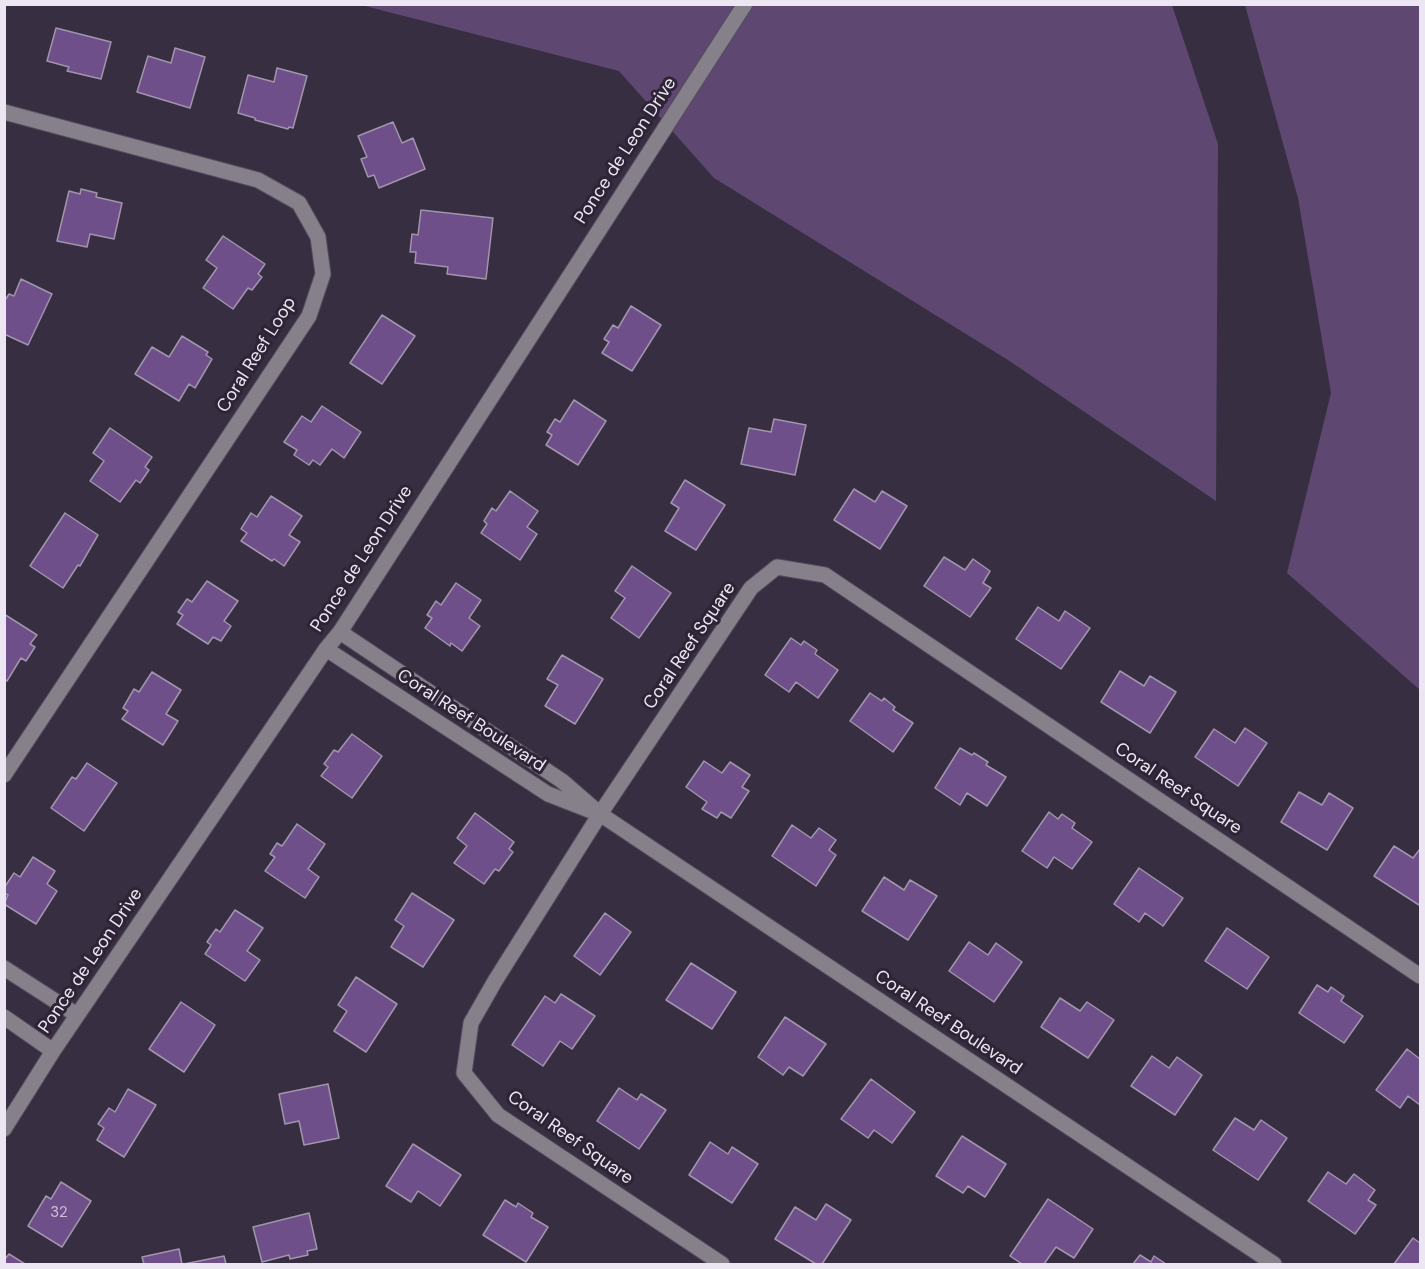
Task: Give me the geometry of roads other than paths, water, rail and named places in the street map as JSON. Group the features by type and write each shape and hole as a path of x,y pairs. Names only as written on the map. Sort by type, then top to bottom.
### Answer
{"street":[{"name":"Ponce de Leon Drive","path":"4,1129 77,1015 326,649 340,632 745,4"},
{"name":"Coral Reef Loop","path":"4,112 258,180 299,203 318,237 323,274 309,316 4,775"},
{"name":"Coral Reef Square","path":"722,1264 498,1115 464,1073 471,1023 495,981 600,814 751,588 777,567 825,575 1420,976"},
{"name":"Coral Reef Boulevard","path":"340,632 562,781 600,814 1274,1264"},
{"name":"Coral Reef Boulevard","path":"326,649 548,794 600,814"},
{"path":"4,968 77,1015"},
{"path":"4,1017 53,1051"}]}
